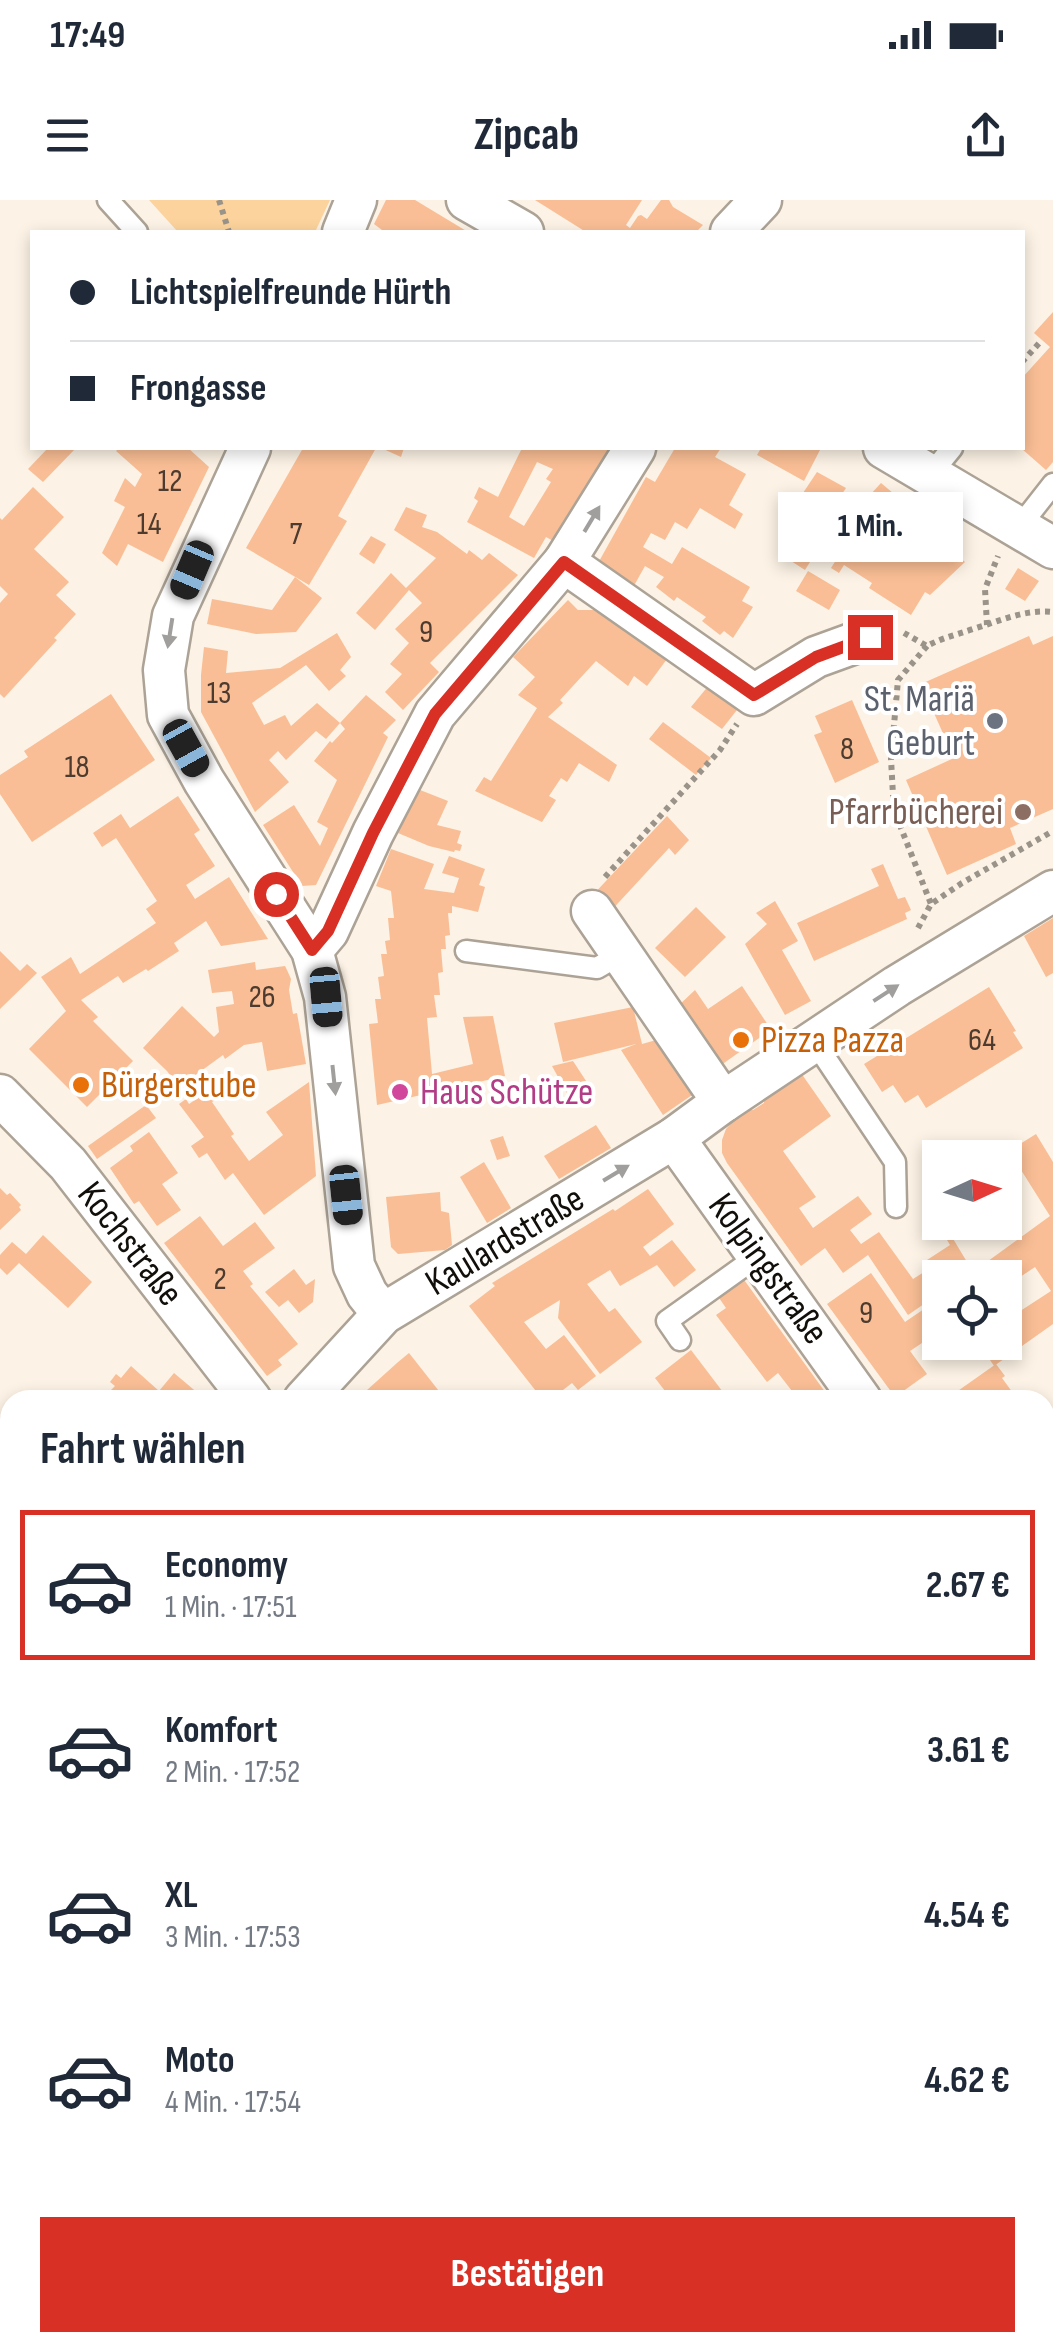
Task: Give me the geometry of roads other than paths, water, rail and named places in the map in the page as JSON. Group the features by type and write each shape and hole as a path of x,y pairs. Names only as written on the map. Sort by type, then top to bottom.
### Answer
{"street":[{"path":"344,230 356,200"},
{"path":"467,200 520,230"},
{"path":"733,230 761,200"},
{"path":"249,450 172,616 164,670 168,715 204,781 312,950 326,997 354,1266 367,1294 383,1314"},
{"path":"312,950 328,931 435,714 564,562 634,450"},
{"path":"893,450 941,461 1025,541"},
{"path":"564,562 754,695 816,657 870,637"},
{"name":"Kaulardstraße","path":"313,1390 383,1314 674,1138 897,986 1053,891"},
{"path":"592,912 723,1102"},
{"name":"Kochstraße","path":"0,1095 68,1164 243,1390"},
{"name":"Kolpingstraße","path":"674,1138 854,1390"}],"lane":[{"path":"108,200 135,230"},
{"path":"1025,541 1053,484"},
{"path":"466,950 597,968 621,954"},
{"path":"814,1041 895,1162 896,1207"},
{"path":"680,1340 666,1321 758,1256"}],"place":[{"name":"St. Mariä Geburt","path":"995,721"},
{"name":"Pfarrbücherei","path":"1023,812"},
{"name":"Pizza Pazza","path":"741,1040"},
{"name":"Bürgerstube","path":"81,1085"},
{"name":"Haus Schütze","path":"400,1092"}]}
